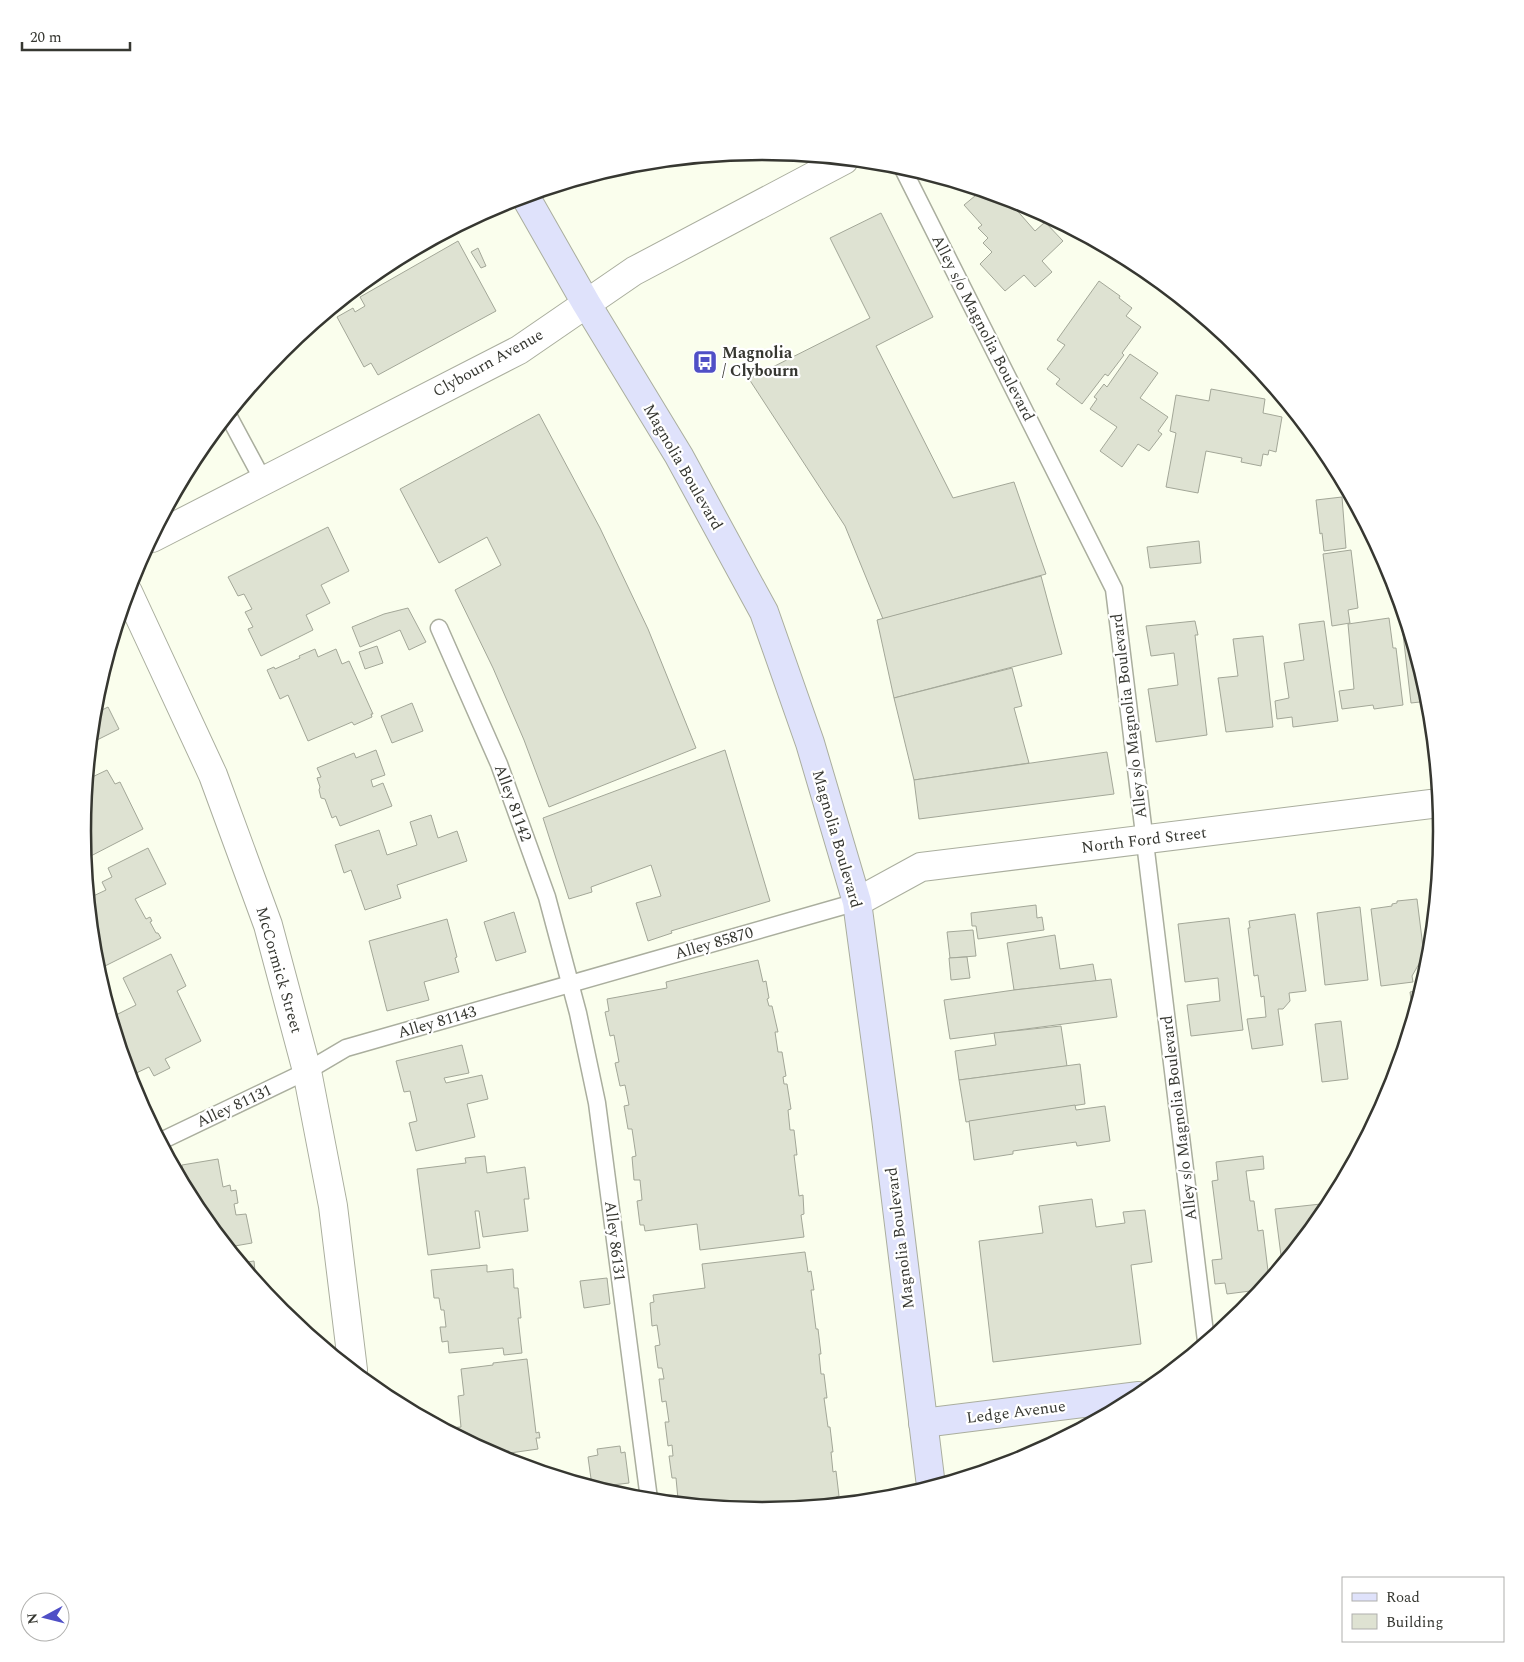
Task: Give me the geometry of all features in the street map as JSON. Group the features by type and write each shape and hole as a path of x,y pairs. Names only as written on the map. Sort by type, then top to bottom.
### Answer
{"main road":[{"name":"Magnolia Boulevard","path":"529,202 586,303 680,456 764,612 810,743 857,902 930,1480"},
{"name":"Ledge Avenue","path":"923,1423 1119,1398"}],"street":[{"name":"Clybourn Avenue","path":"160,534 519,350 634,271 833,164"},
{"name":"McCormick Street","path":"132,601 213,775 268,925 307,1071 333,1206 352,1361"},
{"name":"North Ford Street","path":"857,902 921,867 1432,804"}],"lane":[{"name":"Alley s/o Magnolia Boulevard","path":"907,176 1114,589 1205,1334"},
{"path":"231,421 264,482"},
{"name":"Alley 81142","path":"439,628 499,764 547,897 571,984"},
{"name":"Alley 85870","path":"571,984 857,902"},
{"name":"Alley 81143","path":"307,1071 346,1048 571,984"},
{"name":"Alley 86131","path":"571,984 598,1103 648,1492"},
{"name":"Alley 81131","path":"166,1139 307,1071"}],"building":[{"path":"976,195 1017,210 1035,231 1044,222 1046,223 1063,241 1042,261 1052,272 1035,287 1024,275 1005,291 980,264 992,252 983,243 988,238 978,228 982,225 964,205"},
{"path":"881,213 933,317 876,346 953,498 1014,482 1046,574 883,619 845,526 749,379 870,318 830,238"},
{"path":"458,241 496,311 378,375 371,363 364,367 337,317 353,308 355,312 365,306 360,297"},
{"path":"478,248 486,266 481,268 471,252"},
{"path":"1099,281 1120,296 1119,298 1132,308 1126,316 1141,327 1122,353 1124,355 1108,376 1105,374 1082,404 1056,384 1060,379 1047,369 1065,345 1057,340"},
{"path":"1130,354 1158,373 1140,398 1168,417 1158,431 1162,434 1149,451 1138,444 1122,467 1100,451 1117,427 1090,409 1097,399 1094,397 1104,384 1107,387"},
{"path":"1211,389 1265,399 1263,413 1282,417 1276,452 1269,450 1268,455 1263,454 1261,466 1241,462 1242,458 1206,451 1198,493 1166,487 1176,433 1170,431 1176,395 1209,401"},
{"path":"539,414 600,528 648,629 696,748 549,807 524,740 493,668 455,590 501,565 487,537 439,563 400,489"},
{"path":"1342,497 1346,548 1324,551 1316,500"},
{"path":"328,527 349,571 321,585 330,603 306,615 313,630 261,656 248,629 253,627 245,612 252,609 244,594 238,596 228,577"},
{"path":"1199,541 1201,563 1150,568 1147,547"},
{"path":"1351,550 1358,608 1348,610 1350,623 1332,626 1323,554"},
{"path":"1041,576 1062,654 894,698 877,620"},
{"path":"408,608 426,642 409,650 400,630 360,647 352,627 384,614"},
{"path":"1389,618 1393,648 1396,648 1403,705 1374,709 1373,705 1342,709 1339,691 1354,689 1348,624"},
{"path":"1195,621 1198,635 1195,635 1207,735 1156,742 1148,689 1178,685 1174,653 1151,656 1146,626"},
{"path":"1324,621 1338,721 1293,727 1292,717 1277,719 1275,701 1289,698 1284,663 1304,660 1299,624"},
{"path":"1403,635 1420,702 1411,703"},
{"path":"1263,636 1273,727 1226,732 1218,678 1238,676 1233,639"},
{"path":"377,646 383,663 365,669 359,652"},
{"path":"315,649 318,657 336,649 342,664 349,661 373,714 371,714 372,717 354,725 352,722 308,741 288,695 280,699 267,670 274,667 275,669"},
{"path":"1012,668 1022,706 1014,708 1029,763 914,780 894,698"},
{"path":"412,703 423,731 392,743 381,716"},
{"path":"108,707 119,729 98,740 102,710"},
{"path":"376,750 385,775 371,780 373,787 383,783 392,806 340,826 336,816 332,818 325,799 321,798 317,778 321,777 317,768 354,753 356,758"},
{"path":"725,750 770,901 671,931 672,933 648,941 636,903 661,896 651,865 591,887 592,892 569,899 543,818"},
{"path":"1107,752 1114,794 919,819 914,780"},
{"path":"107,770 115,784 120,782 143,829 92,855 91,831 94,776"},
{"path":"431,815 438,838 457,831 467,861 397,885 401,898 365,910 351,870 344,873 335,845 379,830 387,855 417,845 410,822"},
{"path":"148,848 166,884 135,899 146,919 150,917 152,921 150,922 161,938 105,966 95,895 106,890 102,882 112,877 108,868"},
{"path":"1417,899 1423,945 1420,962 1412,976 1413,982 1381,986 1371,909 1392,906 1397,901"},
{"path":"1036,905 1037,918 1042,917 1044,930 978,939 976,926 972,926 971,913"},
{"path":"1360,907 1368,980 1325,985 1317,913"},
{"path":"514,912 526,952 496,961 484,922"},
{"path":"1295,914 1306,991 1289,993 1290,1001 1283,1009 1278,1009 1283,1045 1252,1049 1247,1019 1266,1017 1264,996 1261,997 1258,975 1254,976 1248,928 1250,928 1249,921"},
{"path":"1229,918 1243,1030 1191,1036 1187,1005 1220,1001 1218,978 1185,982 1178,924"},
{"path":"447,919 459,972 424,982 429,1000 387,1011 369,941"},
{"path":"973,930 976,956 950,958 947,932"},
{"path":"1055,935 1060,969 1093,964 1096,981 1014,990 1007,943"},
{"path":"171,954 186,986 177,991 201,1041 165,1059 170,1068 154,1076 149,1067 136,1073 127,1047 117,1015 136,1005 123,978"},
{"path":"967,957 970,978 951,980 949,958"},
{"path":"758,960 763,982 766,981 769,998 767,999 769,1006 772,1006 778,1032 775,1032 778,1052 782,1052 786,1076 783,1077 784,1084 787,1084 791,1109 788,1110 790,1130 794,1130 797,1155 794,1155 799,1196 803,1195 804,1214 801,1215 804,1237 700,1250 697,1224 645,1231 644,1225 640,1225 637,1201 642,1200 640,1180 634,1180 632,1157 636,1156 632,1129 628,1129 624,1106 629,1105 625,1085 620,1086 615,1063 619,1062 614,1035 610,1036 605,1012 609,1011 607,999 667,988 666,982"},
{"path":"1111,979 1117,1017 950,1039 944,1000"},
{"path":"1341,1021 1348,1079 1322,1082 1315,1024"},
{"path":"1061,1026 1067,1066 959,1080 955,1051 996,1045 994,1033"},
{"path":"462,1045 469,1073 444,1078 446,1083 482,1075 488,1099 467,1104 475,1137 416,1151 409,1123 417,1121 410,1091 404,1092 396,1061"},
{"path":"1080,1064 1085,1104 966,1122 959,1080"},
{"path":"1075,1105 1076,1110 1105,1106 1110,1141 1077,1146 1076,1142 1013,1151 1013,1154 974,1160 969,1121"},
{"path":"485,1156 487,1173 525,1167 529,1199 524,1199 528,1231 483,1237 479,1211 475,1211 480,1248 428,1255 417,1169 466,1163 465,1158"},
{"path":"1263,1156 1264,1169 1246,1171 1250,1201 1254,1201 1258,1231 1263,1230 1268,1271 1249,1291 1227,1294 1225,1283 1215,1284 1212,1260 1222,1259 1212,1181 1218,1180 1216,1162"},
{"path":"218,1159 223,1187 230,1185 231,1191 236,1190 238,1203 234,1204 236,1215 246,1214 252,1243 236,1246 204,1204 182,1165"},
{"path":"1092,1199 1096,1227 1125,1223 1123,1212 1145,1210 1152,1262 1131,1265 1141,1344 993,1362 979,1241 1043,1233 1039,1206"},
{"path":"1320,1204 1281,1255 1275,1209"},
{"path":"805,1252 808,1272 811,1271 814,1290 811,1290 821,1354 819,1354 821,1374 824,1374 827,1398 824,1398 828,1427 830,1427 833,1472 836,1471 839,1496 762,1502 678,1496 676,1478 672,1478 669,1456 673,1456 672,1445 668,1446 665,1422 669,1422 666,1401 662,1402 659,1379 664,1379 662,1368 658,1368 655,1346 660,1345 657,1325 652,1326 650,1303 654,1302 653,1295 705,1288 702,1264"},
{"path":"254,1261 255,1269 249,1262"},
{"path":"487,1265 487,1272 513,1269 514,1288 518,1288 521,1318 518,1318 522,1353 504,1355 503,1348 449,1353 448,1341 442,1342 440,1327 446,1327 444,1310 441,1310 439,1298 434,1298 431,1270"},
{"path":"607,1278 610,1304 584,1308 580,1281"},
{"path":"527,1359 536,1433 539,1432 540,1438 536,1438 538,1449 510,1453 455,1428 461,1427 458,1396 464,1395 461,1369 493,1365 493,1363"},
{"path":"620,1446 621,1453 625,1452 629,1483 613,1485 591,1480 588,1457 598,1455 597,1449"}],"place":[{"name":"Magnolia / Clybourn","path":"705,362"}]}
